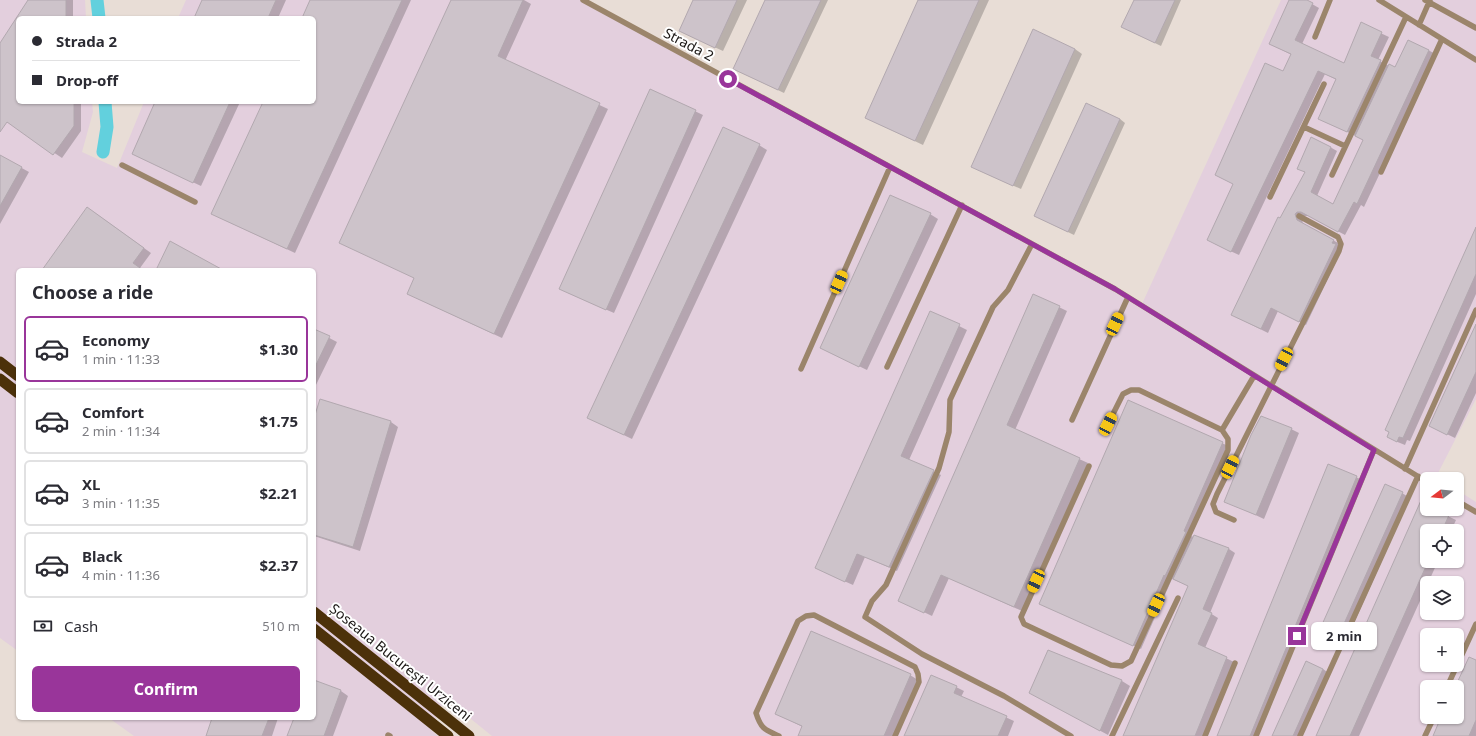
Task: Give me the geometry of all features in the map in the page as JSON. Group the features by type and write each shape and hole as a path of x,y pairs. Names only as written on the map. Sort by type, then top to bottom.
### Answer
{"highway":[{"path":"0,362 16,374"},
{"path":"0,379 16,391"},
{"name":"Șoseaua București Urziceni","path":"316,614 469,736"},
{"name":"Șoseaua București Urziceni","path":"316,631 446,735"}],"lane":[{"name":"Strada 2","path":"582,0 962,205 1128,297 1418,476"},
{"path":"1315,37 1330,0"},
{"path":"1379,0 1476,60"},
{"path":"1418,25 1428,1 1476,28"},
{"path":"1332,175 1406,17"},
{"path":"1381,172 1442,39"},
{"path":"1270,197 1324,84"},
{"path":"1304,127 1345,146"},
{"path":"122,165 195,202"},
{"path":"801,369 890,167"},
{"path":"887,367 962,205"},
{"path":"1234,520 1216,512 1213,504 1339,251 1341,244 1338,237 1299,216"},
{"path":"1032,244 1008,290 992,307 950,400 949,432 939,468 886,585 872,601 865,617 922,654 1004,696 1071,736"},
{"path":"1072,420 1128,297"},
{"path":"1405,469 1476,310"},
{"path":"1222,430 1254,376"},
{"path":"1089,466 1021,617 1024,624 1111,665 1122,666 1131,661 1228,450 1228,440 1222,430 1139,390 1131,390 1123,394 1108,424"},
{"path":"1256,736 1374,450"},
{"path":"1300,736 1418,476"},
{"path":"1464,505 1476,512"},
{"path":"1112,736 1178,598"},
{"path":"779,736 764,729 759,723 756,713 798,621 806,616 814,615 915,667 919,682 895,736"},
{"path":"1450,680 1476,624"},
{"path":"1205,736 1235,664"},
{"path":"1425,736 1431,724"},
{"path":"1057,736 1063,731"}],"shaded area":[{"path":"0,0 85,0 86,16 16,16 16,104 92,104 93,112 82,152 117,168 143,104 316,104 316,16 179,16 186,0 583,0 1142,304 1281,0 1476,0 1476,55 1474,59 1476,60 1476,399 1439,472 1420,472 1420,516 1464,516 1464,494 1476,502 1476,736 492,736 445,698 431,730 438,736 134,736 112,720 316,720 316,268 16,268 16,650 0,638"}],"building":[{"path":"28,0 66,0 66,16 18,16"},
{"path":"202,0 276,0 269,16 195,16"},
{"path":"310,0 402,0 287,249 211,214 262,104 316,104 316,16 303,16"},
{"path":"451,0 523,0 498,56 600,103 494,334 407,294 414,278 339,243"},
{"path":"693,0 737,0 715,48 679,31"},
{"path":"765,0 821,0 778,90 733,69"},
{"path":"918,0 979,0 915,141 865,118"},
{"path":"1134,0 1175,0 1155,43 1121,27"},
{"path":"1289,0 1307,0 1313,3 1295,40 1344,63 1361,22 1382,32 1371,56 1381,60 1347,132 1318,119 1336,79 1318,71 1231,252 1207,240 1233,184 1215,175 1265,63 1283,71 1291,54 1269,44"},
{"path":"16,18 16,104 74,104 74,126 53,155 7,122 0,132 0,43"},
{"path":"1033,29 1075,49 1013,186 971,167"},
{"path":"1408,40 1429,50 1357,204 1354,202 1338,232 1301,212 1297,212 1295,214 1297,220 1334,240 1332,243 1336,244 1299,322 1271,308 1261,329 1231,315 1278,217 1280,218 1305,172 1297,169 1311,137 1331,147 1311,192 1333,204 1363,140 1355,136 1389,64 1395,67"},
{"path":"650,89 696,110 606,310 559,289"},
{"path":"1086,103 1120,119 1068,232 1034,216"},
{"path":"154,104 229,104 193,183 132,154"},
{"path":"723,127 760,144 624,435 587,418"},
{"path":"0,155 22,167 0,206"},
{"path":"890,195 931,213 859,367 820,348"},
{"path":"87,207 144,248 133,263 140,268 43,268"},
{"path":"1476,227 1476,274 1403,438 1399,437 1397,442 1387,437 1389,432 1385,430"},
{"path":"170,241 219,268 157,268"},
{"path":"1033,294 1060,306 1007,425 1080,458 1014,607 941,575 924,613 898,601"},
{"path":"930,311 960,324 901,456 934,470 889,567 857,554 845,582 815,568"},
{"path":"1476,324 1476,372 1447,435 1429,426"},
{"path":"316,330 330,336 316,365"},
{"path":"320,399 391,421 353,547 316,536 316,412"},
{"path":"1128,400 1223,442 1184,531 1186,532 1165,576 1164,575 1133,646 1039,604"},
{"path":"1261,416 1292,428 1256,515 1224,502 1251,435"},
{"path":"1328,464 1357,476 1250,736 1217,736"},
{"path":"1385,484 1403,492 1334,646 1316,638"},
{"path":"1420,503 1420,516 1449,516 1445,524 1420,524 1420,568 1425,568 1422,576 1420,576 1420,580 1350,736 1316,736"},
{"path":"1194,535 1229,548 1203,609 1212,613 1198,644 1227,657 1195,736 1123,736 1188,586 1173,579"},
{"path":"811,631 911,674 884,736 798,736 802,726 775,714"},
{"path":"1048,650 1122,680 1100,731 1029,693"},
{"path":"1469,657 1476,660 1476,720 1469,736 1433,736 1438,724 1464,724 1464,680 1458,680 1462,672 1464,672 1464,668"},
{"path":"1306,661 1323,669 1293,736 1272,736"},
{"path":"931,675 957,686 954,693 1007,716 998,736 904,736"},
{"path":"316,681 341,690 324,736 287,736 293,720 316,720"},
{"path":"211,720 268,720 262,736 206,736"}],"waterway":[{"path":"97,0 99,16"},
{"path":"103,152 107,127 105,104"}],"route":[{"path":"728,79 1115,289 1374,450 1297,636"}]}
